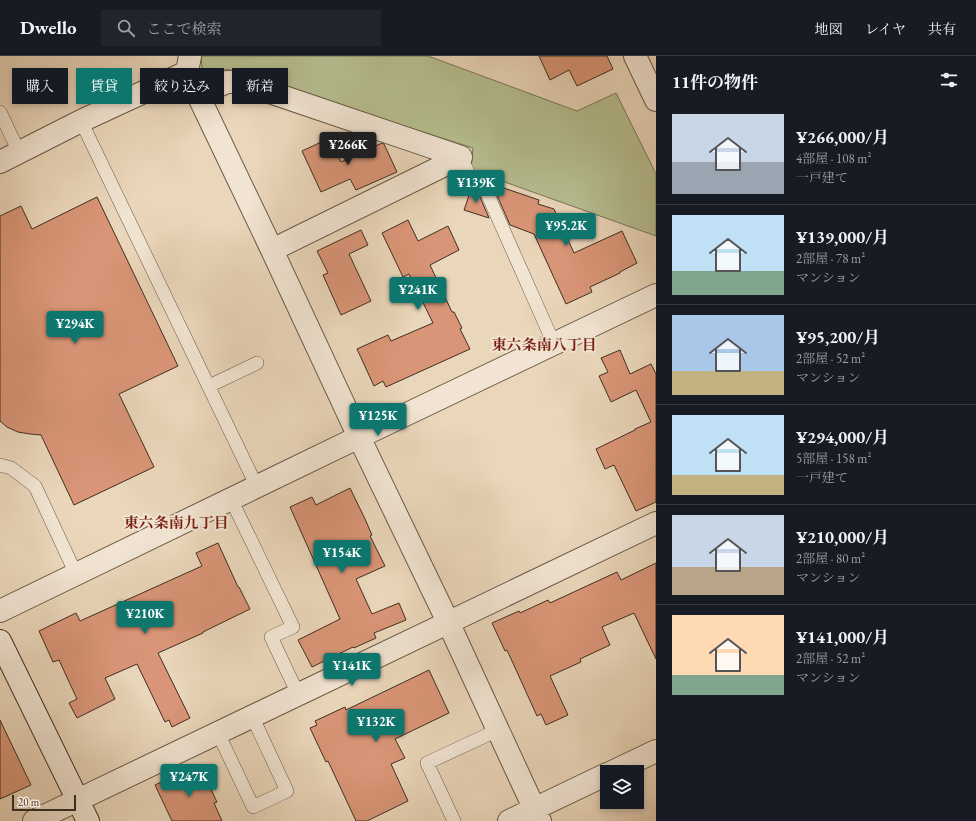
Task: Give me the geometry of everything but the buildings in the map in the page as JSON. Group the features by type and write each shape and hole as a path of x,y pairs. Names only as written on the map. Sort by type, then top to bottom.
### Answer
{"street":[{"path":"0,162 82,122 189,64"},
{"path":"645,66 656,100"},
{"path":"224,83 240,82 461,157"},
{"path":"202,104 448,622 537,815"},
{"path":"272,250 461,157"},
{"path":"0,610 656,295"},
{"path":"34,821 656,523"},
{"path":"0,641 88,821"},
{"path":"627,765 656,751"},
{"path":"509,821 537,815 600,778"}],"lane":[{"path":"0,112 19,152"},
{"path":"82,122 257,487"},
{"path":"461,157 470,177 483,184 554,344"},
{"path":"209,386 257,363"},
{"path":"0,465 11,468 35,486 76,574"},
{"path":"231,499 293,627 271,637 298,694"},
{"path":"218,733 253,807 287,791 252,716"},
{"path":"454,821 427,763 498,730"}],"green space":[{"path":"201,56 428,56 577,111 616,93 656,174 656,236 471,170 473,148 288,89 288,68 232,68 232,71 227,69 224,70 224,68 202,68"}],"district":[{"name":"東六条南八丁目","path":"544,344"},
{"name":"東六条南九丁目","path":"176,522"}]}
